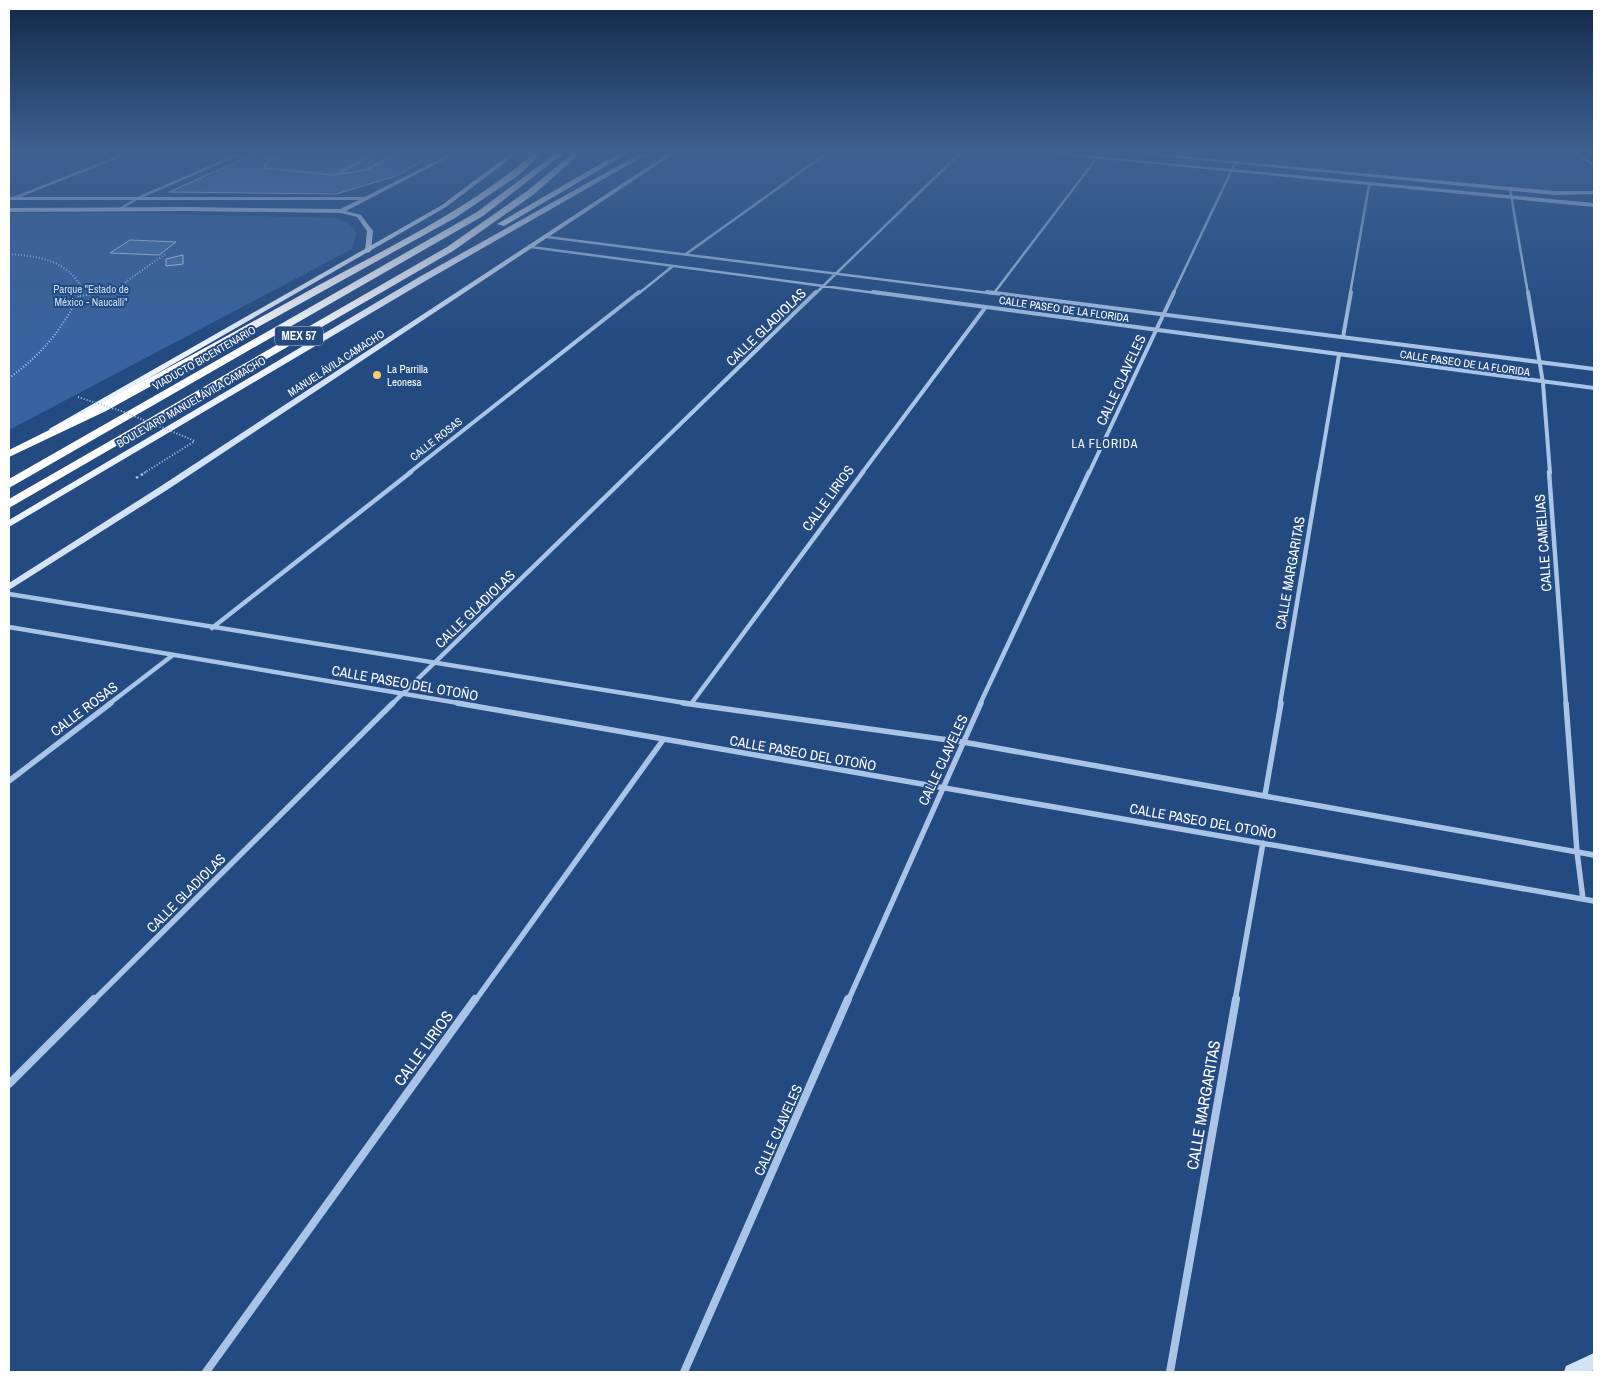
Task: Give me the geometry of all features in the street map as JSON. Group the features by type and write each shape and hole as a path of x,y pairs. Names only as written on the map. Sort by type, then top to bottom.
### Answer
{"highway":[{"name":"MEX 57","path":"9,454 41,436 102,409 449,217"},
{"name":"VIADUCTO BICENTENARIO","path":"9,484 474,217"},
{"name":"BOULEVARD MANUEL ÁVILA CAMACHO","path":"9,504 450,248 494,217"},
{"path":"450,248 513,217"}],"main road":[{"path":"41,436 425,217"},
{"name":"BOULEVARD MANUEL ÁVILA CAMACHO","path":"9,524 424,278 532,217"}],"street":[{"path":"360,217 370,231 368,251"},
{"name":"MANUEL ÁVILA CAMACHO","path":"9,587 164,488 576,217"},
{"path":"685,254 736,217"},
{"name":"CALLE GLADIOLAS","path":"9,1084 403,693 894,217"},
{"path":"994,293 1051,217"},
{"name":"CALLE CLAVELES","path":"684,1372 942,788 1210,217"},
{"path":"1343,338 1363,217"},
{"name":"CALLE CAMELIAS","path":"1515,217 1542,383 1577,852 1583,899"},
{"name":"CALLE PASEO DE LA FLORIDA","path":"547,237 1594,369"},
{"name":"CALLE PASEO DE LA FLORIDA","path":"531,247 1542,383 1594,388"},
{"name":"CALLE ROSAS","path":"212,628 673,266"},
{"name":"CALLE LIRIOS","path":"692,704 984,308"},
{"name":"CALLE MARGARITAS","path":"1265,795 1339,355"},
{"name":"CALLE PASEO DEL OTOÑO","path":"9,594 692,704 963,742 1594,854"},
{"name":"CALLE PASEO DEL OTOÑO","path":"9,627 173,656 403,693 663,740 1594,900"},
{"name":"CALLE ROSAS","path":"9,781 173,656"},
{"name":"CALLE LIRIOS","path":"206,1372 663,740"},
{"name":"CALLE MARGARITAS","path":"1170,1372 1263,843"},
{"path":"1572,1372 1594,1361"}],"path":[{"path":"9,254 26,255 63,265 77,277 82,288 69,317 50,342 9,378"},
{"path":"79,296 113,290 165,254"},
{"path":"78,397 127,413 195,441 136,478"}],"green space":[{"name":"Parque \"Estado de México - Naucalli\"","path":"9,217 337,218 351,225 356,233 352,249 9,430"}],"building":[{"path":"130,240 176,242 159,255 110,253"},
{"path":"183,255 183,264 166,266 166,259"}],"place":[{"name":"La Parrilla Leonesa","path":"377,375"}],"district":[{"name":"LA FLORIDA","path":"1105,444"}]}
